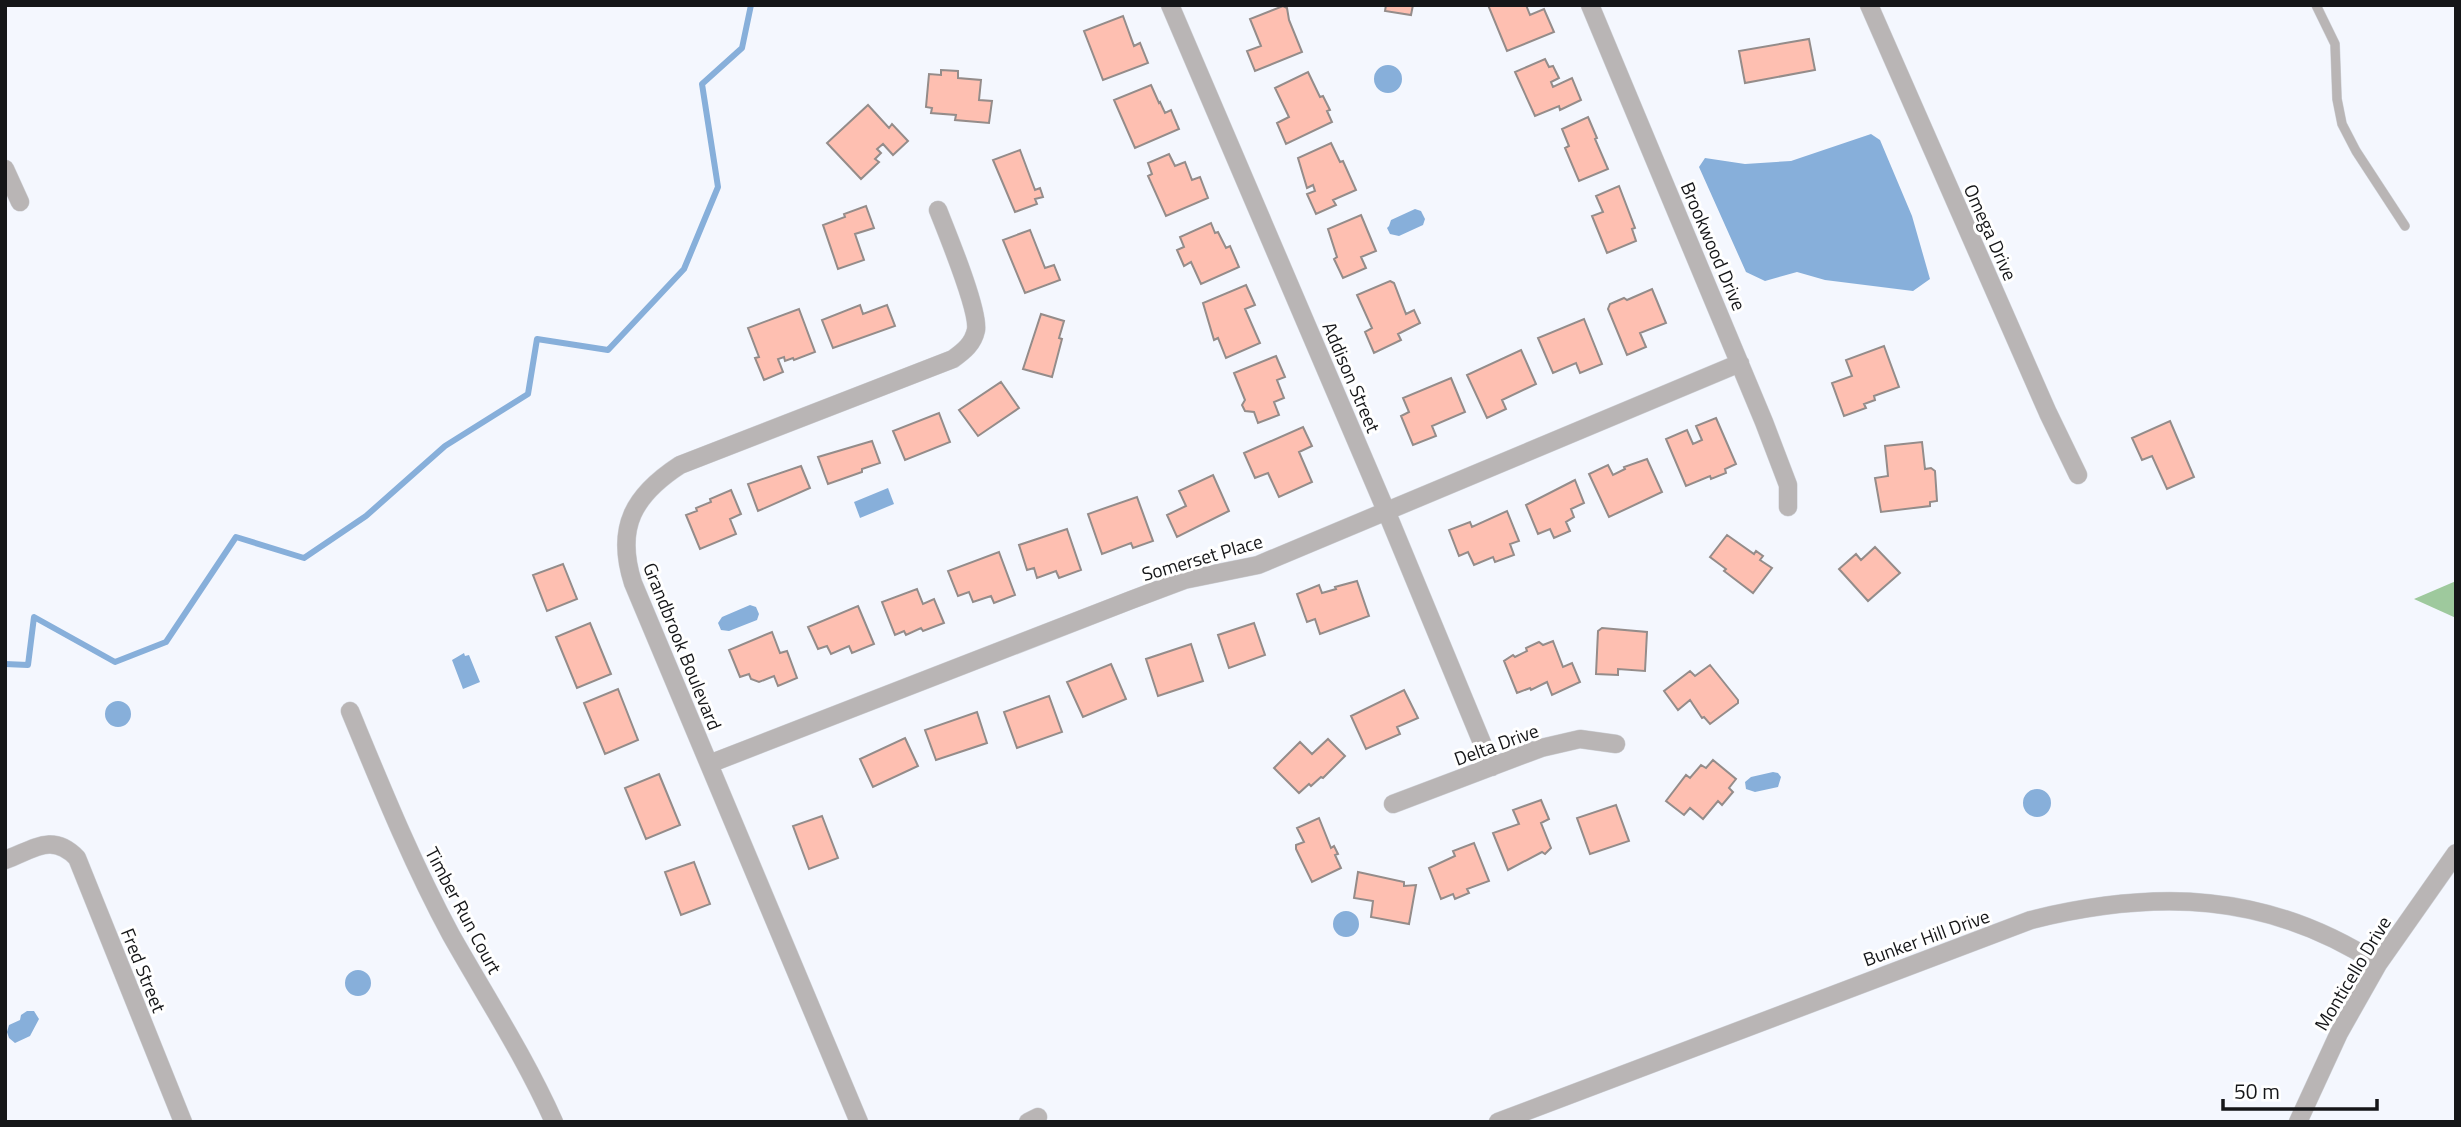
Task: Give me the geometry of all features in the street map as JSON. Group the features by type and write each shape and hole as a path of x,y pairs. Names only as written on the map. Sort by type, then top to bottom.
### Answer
{"street":[{"name":"Addison Street","path":"1170,5 1387,513 1492,767"},
{"name":"Brookwood Drive","path":"1590,5 1740,363 1788,485 1788,507"},
{"name":"Omega Drive","path":"1869,5 2078,475"},
{"path":"5,169 20,202"},
{"name":"Grandbrook Boulevard","path":"859,1122 632,583 626,561 626,540 638,501 655,481 680,465 953,359 964,351 972,342 976,321 938,210"},
{"name":"Somerset Place","path":"709,764 1185,580 1258,565 1740,363"},
{"name":"Timber Run Court","path":"350,711 410,852 450,933 524,1061 554,1122"},
{"name":"Delta Drive","path":"1392,804 1541,748 1580,738 1616,744"},
{"name":"Fred Street","path":"5,860 43,844 56,844 68,849 77,858 183,1122"},
{"name":"Monticello Drive","path":"2298,1122 2339,1033 2378,964 2456,853"},
{"name":"Bunker Hill Drive","path":"1498,1122 2031,920 2074,909 2158,901 2218,904 2270,914 2313,927 2378,964"}],"lane":[{"path":"2316,5 2335,44 2337,99 2342,124 2356,151 2405,226"}],"green space":[{"path":"2456,581 2456,618 2414,599"}],"water":[{"path":"1388,65 1398,69 1402,79 1398,89 1388,93 1378,89 1374,79 1378,69"},
{"path":"1871,134 1880,140 1912,216 1930,279 1913,291 1825,280 1797,272 1765,281 1746,272 1699,167 1705,158 1745,164 1791,161"},
{"path":"1415,209 1421,211 1425,219 1423,225 1399,236 1390,234 1387,228 1391,220"},
{"path":"888,488 894,504 860,518 854,502"},
{"path":"750,605 756,607 759,614 757,620 729,631 721,630 718,623 722,617"},
{"path":"464,653 465,656 469,655 480,682 463,689 452,660"},
{"path":"118,701 127,705 131,714 127,723 118,727 109,723 105,714 109,705"},
{"path":"1773,772 1781,777 1778,787 1755,792 1746,789 1745,782 1751,777"},
{"path":"2037,789 2047,793 2051,803 2047,813 2037,817 2027,813 2023,803 2027,793"},
{"path":"1346,911 1355,915 1359,924 1355,933 1346,937 1337,933 1333,924 1337,915"},
{"path":"358,970 367,974 371,983 367,992 358,996 349,992 345,983 349,974"},
{"path":"34,1011 39,1019 30,1036 15,1043 7,1032 9,1025 20,1020 21,1015"}],"building":[{"path":"1386,5 1413,5 1411,15 1385,11"},
{"path":"1488,5 1526,5 1530,15 1544,9 1554,32 1507,51"},
{"path":"1283,6 1287,8 1302,52 1255,71 1247,51 1261,46 1250,19"},
{"path":"1123,16 1134,46 1140,43 1148,63 1103,80 1084,31"},
{"path":"1809,39 1815,70 1745,83 1739,51"},
{"path":"1545,59 1549,67 1553,66 1559,78 1551,82 1553,87 1572,78 1581,100 1560,110 1559,106 1535,116 1515,72"},
{"path":"941,70 958,71 958,78 981,80 979,100 992,101 989,123 955,120 956,115 931,113 932,108 926,107 929,74 941,75"},
{"path":"1308,72 1320,97 1323,96 1330,110 1327,111 1332,122 1286,144 1277,123 1289,117 1275,88"},
{"path":"1151,85 1165,113 1171,110 1179,129 1135,148 1114,100"},
{"path":"868,105 889,128 892,124 908,141 893,155 883,144 877,149 881,153 875,159 879,162 861,179 827,143"},
{"path":"1588,117 1608,169 1579,181 1565,148 1569,146 1562,129"},
{"path":"1331,143 1340,162 1343,161 1356,190 1333,200 1336,205 1316,214 1307,194 1315,191 1313,185 1307,188 1298,158"},
{"path":"1020,150 1035,190 1040,188 1043,197 1035,199 1037,204 1015,212 993,160"},
{"path":"1169,154 1175,166 1185,162 1192,180 1200,177 1208,198 1166,216 1148,176 1152,174 1148,163"},
{"path":"1619,186 1635,228 1632,229 1636,241 1607,253 1592,216 1603,212 1596,196"},
{"path":"866,206 874,228 855,234 864,260 838,269 823,225"},
{"path":"1361,215 1376,251 1361,257 1366,268 1343,278 1334,259 1337,257 1328,229"},
{"path":"1211,223 1226,248 1230,246 1239,267 1201,284 1191,262 1184,266 1177,250 1184,247 1180,237"},
{"path":"1030,230 1045,268 1054,265 1060,280 1025,293 1003,240"},
{"path":"1390,281 1394,283 1406,314 1414,310 1420,323 1398,334 1401,340 1374,353 1365,332 1372,328 1357,295"},
{"path":"1246,285 1255,305 1245,309 1260,343 1226,358 1218,338 1214,340 1203,303"},
{"path":"1652,289 1666,323 1640,333 1646,347 1627,355 1608,309 1610,304"},
{"path":"860,305 863,314 887,305 895,326 833,348 822,320"},
{"path":"799,309 815,352 794,360 785,361 784,357 778,359 783,372 764,380 755,358 759,357 748,328"},
{"path":"1041,314 1064,321 1052,377 1023,369"},
{"path":"1584,319 1602,364 1580,373 1576,363 1553,373 1538,338"},
{"path":"1884,346 1899,387 1874,396 1875,400 1864,404 1866,408 1844,416 1832,383 1852,376 1846,360"},
{"path":"1521,350 1536,384 1502,400 1506,409 1487,418 1467,375"},
{"path":"1276,356 1285,377 1277,380 1284,398 1274,402 1279,415 1258,423 1254,412 1245,411 1242,405 1245,400 1234,373"},
{"path":"1451,378 1465,412 1432,426 1436,436 1413,445 1401,416 1409,412 1403,398"},
{"path":"1001,382 1019,408 978,436 959,410"},
{"path":"939,413 950,442 905,460 893,431"},
{"path":"1716,418 1736,464 1725,469 1726,473 1686,486 1666,439 1687,430 1693,444 1702,440 1696,426"},
{"path":"2170,421 2194,477 2167,489 2152,456 2142,460 2132,438"},
{"path":"1303,427 1312,446 1299,452 1312,482 1279,497 1268,473 1255,478 1244,453"},
{"path":"872,441 880,463 828,484 818,457"},
{"path":"1922,442 1925,469 1931,468 1935,471 1937,501 1930,502 1930,506 1881,512 1875,478 1888,476 1885,446"},
{"path":"1647,459 1662,492 1609,517 1589,474 1608,465 1613,475 1625,469 1624,467"},
{"path":"801,466 810,488 758,511 748,484"},
{"path":"1213,475 1229,511 1177,537 1167,515 1186,506 1179,491"},
{"path":"1575,480 1584,503 1571,509 1574,517 1566,522 1570,531 1554,538 1550,529 1538,534 1526,505"},
{"path":"731,490 741,514 730,519 736,534 700,549 686,515 711,502 710,499"},
{"path":"1137,497 1153,541 1133,548 1131,543 1102,554 1088,514"},
{"path":"1507,511 1519,541 1510,544 1514,555 1495,562 1493,557 1474,565 1468,552 1459,556 1449,530 1470,522 1472,527"},
{"path":"1067,529 1081,570 1059,578 1056,571 1037,578 1034,568 1027,570 1019,545"},
{"path":"1727,535 1754,554 1756,551 1763,556 1760,560 1772,568 1753,593 1710,557"},
{"path":"1875,547 1900,573 1868,601 1839,569 1856,554 1861,560"},
{"path":"999,552 1015,595 994,603 991,596 973,602 969,592 958,596 948,571"},
{"path":"563,564 577,599 547,611 533,575"},
{"path":"1357,581 1369,616 1320,634 1315,619 1307,622 1297,594 1319,585 1322,593"},
{"path":"917,589 923,604 934,599 944,623 923,631 921,628 906,635 904,631 895,635 882,602"},
{"path":"858,606 874,644 852,653 849,646 831,654 827,646 818,649 808,627"},
{"path":"590,623 611,674 577,688 556,637"},
{"path":"1254,623 1265,655 1229,668 1218,635"},
{"path":"1602,628 1647,632 1645,671 1618,669 1618,675 1596,674 1598,631"},
{"path":"772,632 780,653 787,651 797,678 778,686 774,676 759,682 751,679 749,674 740,677 729,650"},
{"path":"1553,641 1563,667 1572,663 1580,682 1552,695 1547,682 1517,693 1504,661 1527,651 1526,648 1539,642 1543,645"},
{"path":"1191,644 1203,681 1158,696 1146,659"},
{"path":"1111,664 1126,699 1083,717 1067,682"},
{"path":"1710,665 1738,703 1710,724 1702,718 1690,700 1678,710 1664,691 1690,671 1695,676"},
{"path":"618,689 638,740 605,754 584,703"},
{"path":"1404,690 1418,718 1397,727 1400,734 1366,749 1351,716"},
{"path":"1049,696 1062,732 1017,748 1004,712"},
{"path":"977,712 987,743 936,760 925,730"},
{"path":"905,738 918,766 873,787 860,759"},
{"path":"1328,739 1345,756 1323,778 1311,786 1309,784 1299,793 1274,768 1300,742 1312,754"},
{"path":"1713,760 1736,779 1729,788 1733,792 1722,805 1718,801 1703,819 1690,808 1684,815 1666,801 1686,775 1690,778 1701,765 1706,768"},
{"path":"659,774 680,825 646,839 625,788"},
{"path":"1541,800 1549,819 1541,823 1551,848 1545,854 1542,852 1508,870 1493,833 1519,824 1513,810"},
{"path":"1616,805 1629,841 1590,854 1577,818"},
{"path":"822,816 838,858 809,869 793,826"},
{"path":"1319,818 1331,848 1334,846 1338,854 1335,855 1341,868 1312,882 1296,849 1296,845 1304,842 1297,828"},
{"path":"1474,843 1489,881 1467,889 1469,893 1455,899 1453,894 1441,899 1429,868 1455,856 1453,851"},
{"path":"694,862 710,904 681,915 665,872"},
{"path":"1358,872 1404,882 1404,886 1416,885 1409,924 1371,917 1373,901 1354,898"}],"waterway":[{"path":"5,664 28,665 34,617 115,662 166,642 236,537 304,558 366,516 445,446 528,394 537,339 608,350 684,269 718,187 702,84 742,48 751,5"}]}
